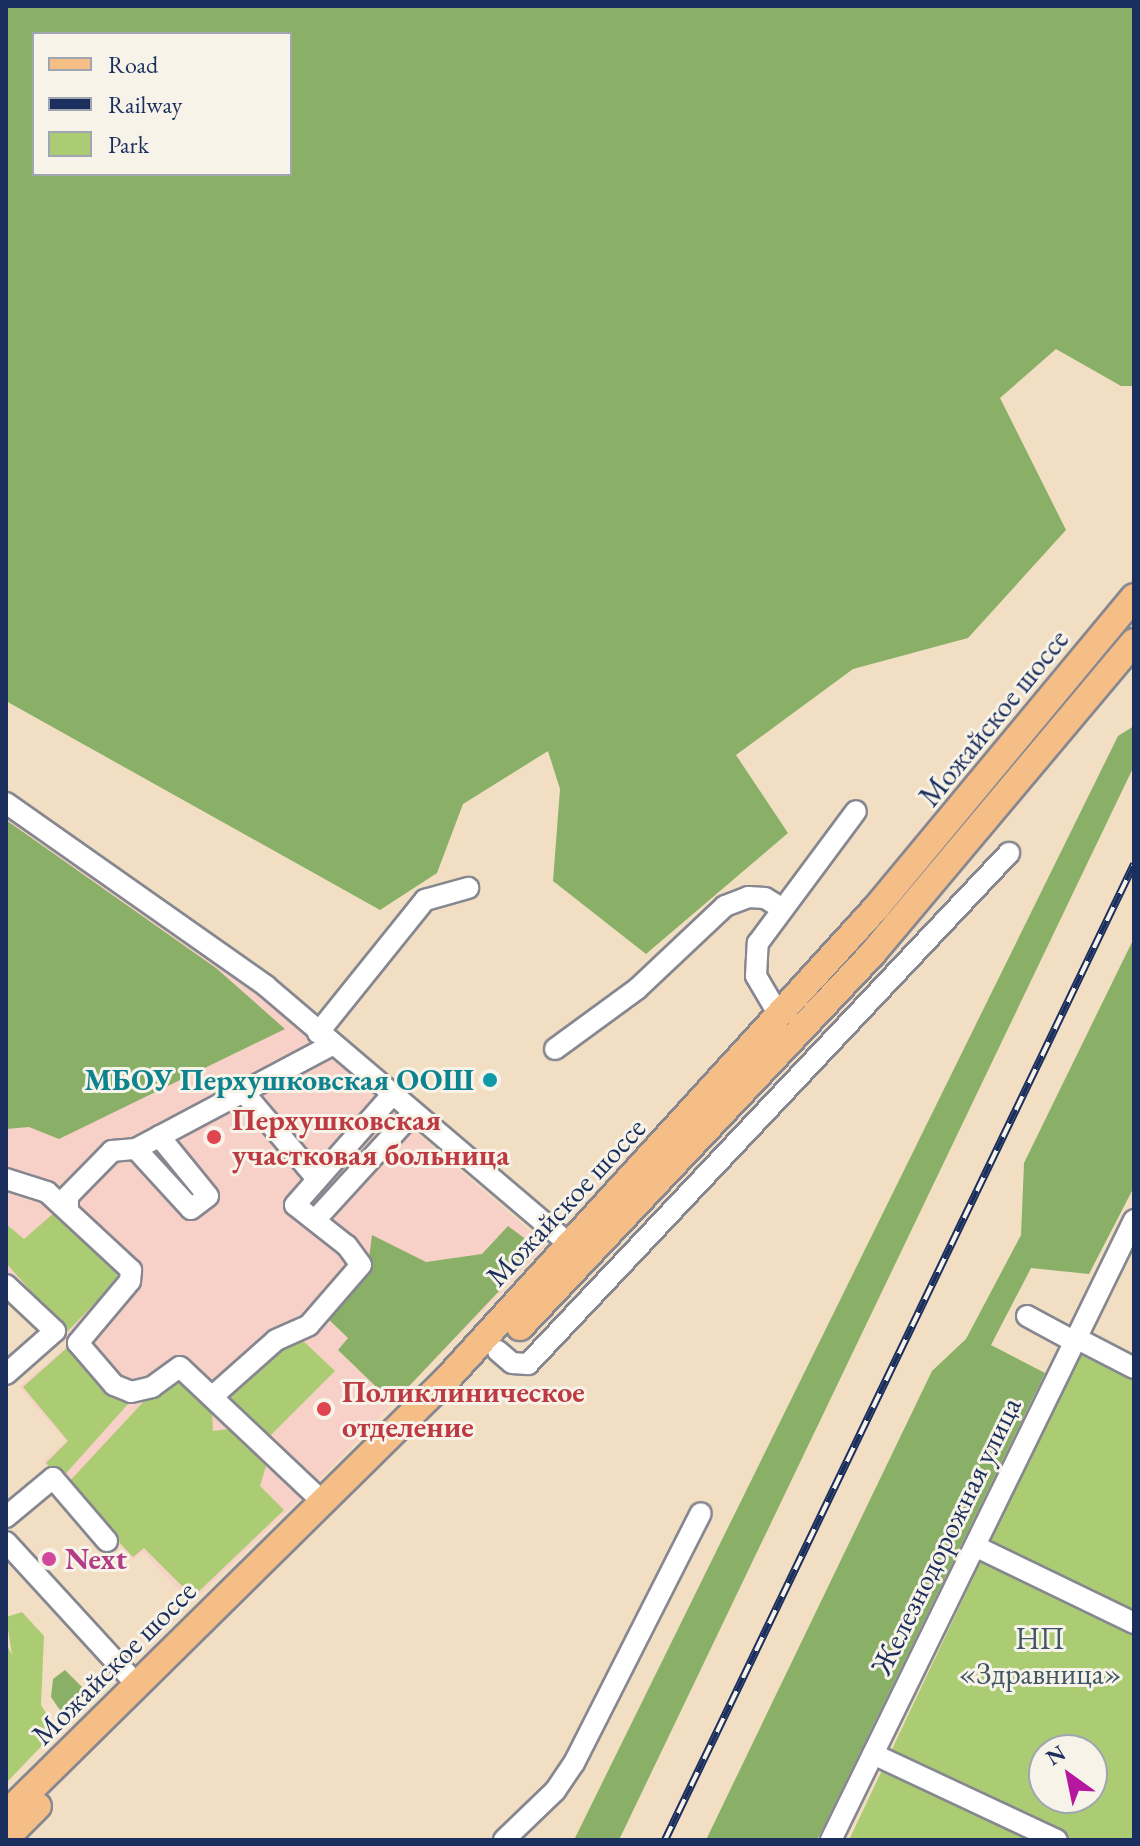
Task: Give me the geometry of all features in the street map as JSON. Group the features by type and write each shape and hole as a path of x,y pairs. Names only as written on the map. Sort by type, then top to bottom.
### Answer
{"main road":[{"name":"Можайское шоссе","path":"6,1814 448,1378 779,1015 999,763 1134,597"},
{"name":"Можайское шоссе","path":"6,1838 498,1351 872,954 1021,782 1134,642"}],"street":[{"path":"6,803 266,986 412,1114 570,1245"},
{"path":"779,1015 760,986 755,966 758,943 856,811"},
{"path":"498,1351 512,1363 528,1364 1009,853"},
{"path":"68,1208 68,1196 112,1151 136,1149 245,1094 325,1039 425,900 468,888"},
{"path":"555,1049 637,989 725,906 748,897 765,898 781,908"},
{"path":"245,1094 317,1179"},
{"path":"213,1396 276,1340 309,1325 361,1265 316,1219 295,1205 391,1096"},
{"path":"316,1219 412,1114"},
{"path":"136,1149 191,1209 208,1196 159,1136"},
{"path":"6,1179 47,1192 68,1208 131,1270 130,1281 78,1343 114,1385 131,1392 152,1387 180,1367 323,1502"},
{"name":"Железнодорожная улица","path":"831,1840 1075,1340 1126,1262 1134,1220"},
{"path":"6,1285 55,1331 6,1374"},
{"path":"1027,1316 1134,1368"},
{"path":"6,1517 53,1478 107,1541"},
{"path":"504,1840 555,1791 574,1763 701,1513"},
{"path":"6,1542 137,1685"},
{"path":"975,1546 1134,1623"},
{"path":"873,1754 1057,1840"}],"shaded area":[{"name":"Перхушковская участковая больница","path":"6,814 223,964 546,1245 310,1489 191,1603 143,1552 133,1560 43,1461 66,1441 19,1387 72,1342 6,1270"}],"green space":[{"path":"6,6 1134,6 1134,386 1121,386 1056,349 1000,398 1066,530 968,638 853,669 736,755 788,833 646,954 553,881 560,789 548,751 463,804 437,873 380,910 6,701"},
{"path":"1134,726 1134,766 619,1840 574,1840 1118,736"},
{"path":"6,820 216,968 285,1029 59,1139 29,1127 6,1129"},
{"path":"1134,938 1134,1187 1089,1274 1031,1268 991,1345 1045,1373 817,1840 706,1840 932,1371 966,1339 1021,1235 1024,1163"},
{"path":"55,1212 120,1268 121,1276 67,1332 6,1263 6,1224 24,1239"},
{"path":"508,1226 539,1249 393,1403 338,1350 348,1338 324,1315 368,1266 372,1235 426,1262 482,1254"},
{"name":"НП «Здравница»","path":"1089,1333 1134,1355 1134,1840 849,1840"},
{"path":"298,1336 335,1371 268,1438 223,1392"},
{"path":"68,1347 107,1386 137,1394 61,1479 46,1463 68,1441 23,1387"},
{"path":"178,1378 212,1411 213,1431 228,1429 266,1466 260,1486 284,1510 193,1597 144,1548 133,1557 66,1485 159,1385"},
{"path":"22,1612 44,1636 41,1705 57,1730 8,1781 6,1643 12,1655 6,1617"},
{"path":"65,1670 88,1693 66,1719 51,1697 53,1679"}],"railway":[{"path":"665,1840 1134,864"}],"place":[{"name":"МБОУ Перхушковская ООШ","path":"490,1080"},
{"name":"Перхушковская участковая больница","path":"214,1137"},
{"name":"Поликлиническое отделение","path":"324,1409"},
{"name":"Next","path":"49,1559"}]}
